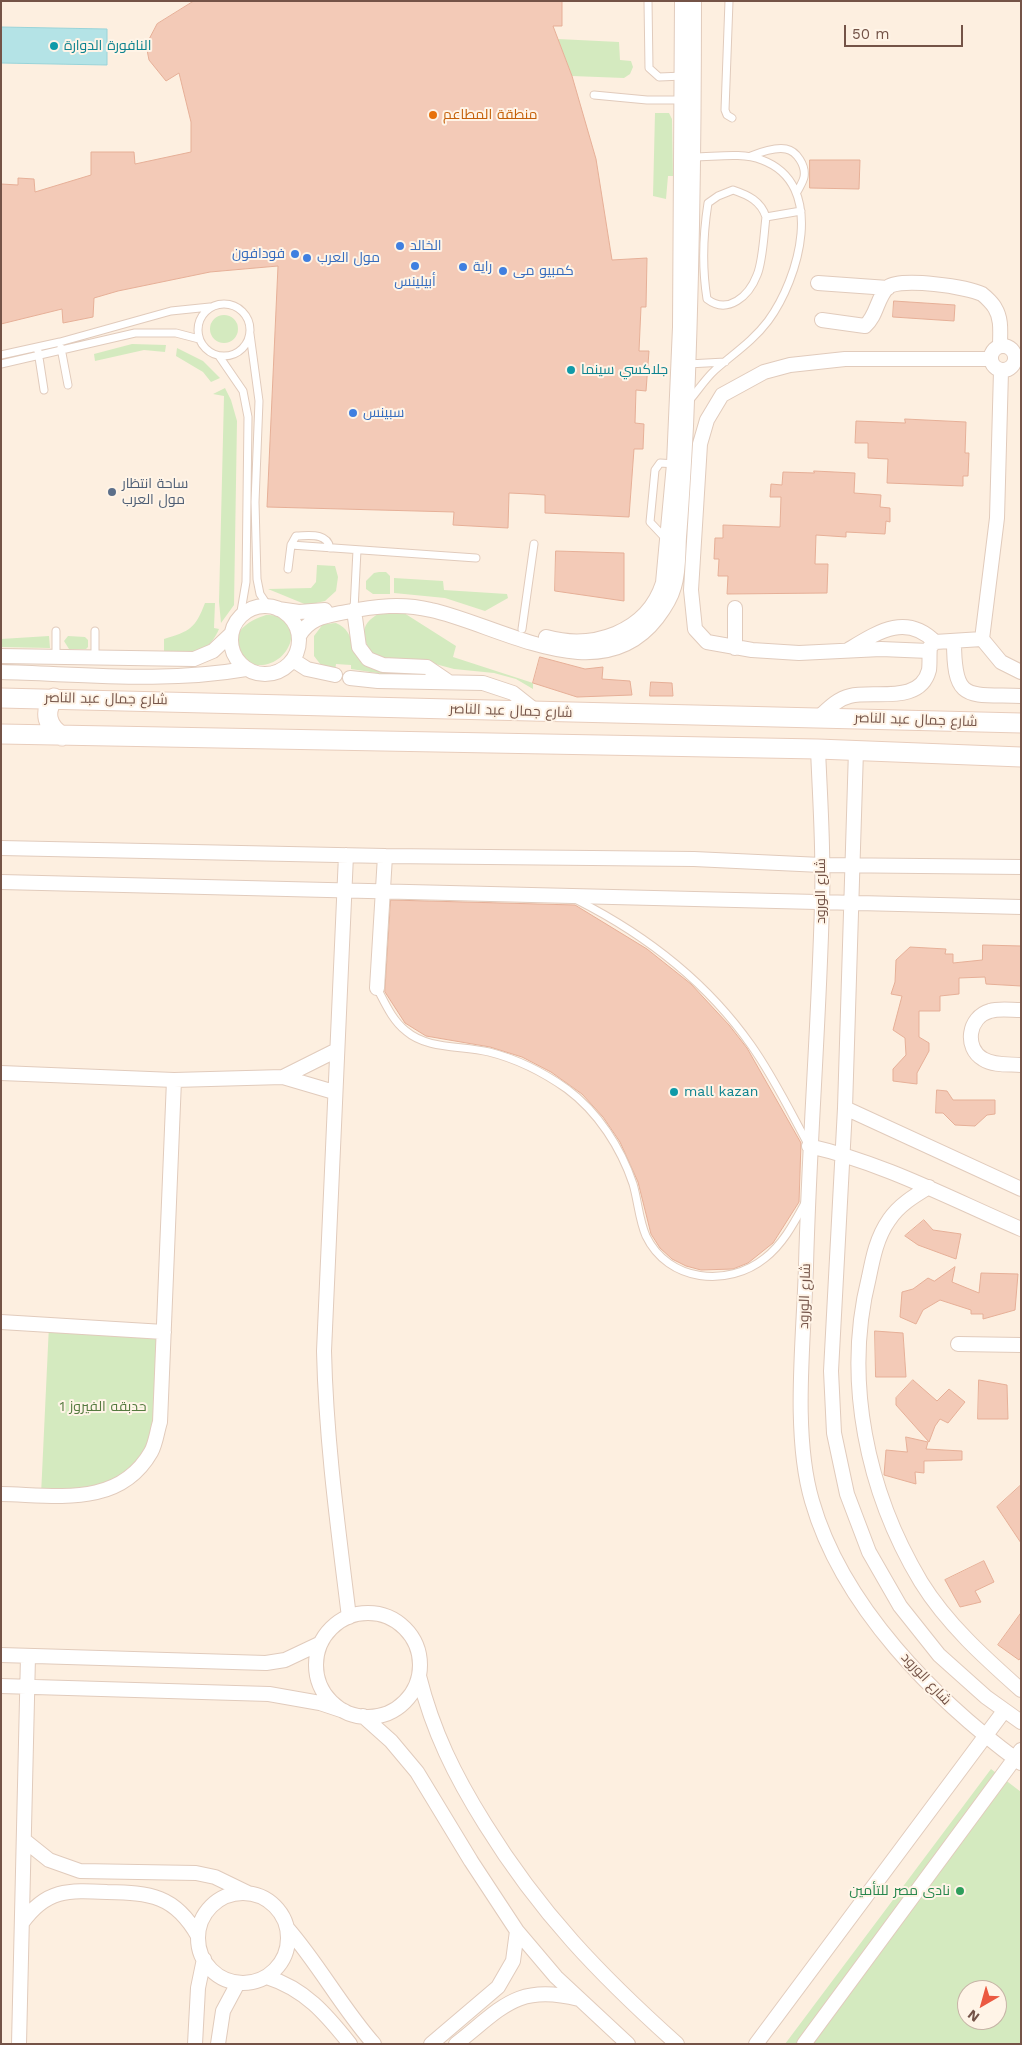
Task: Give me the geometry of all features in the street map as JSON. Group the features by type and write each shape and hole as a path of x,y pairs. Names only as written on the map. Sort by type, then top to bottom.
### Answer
{"main road":[{"name":"شارع جمال عبد الناصر","path":"1,698 1021,723"},
{"path":"54,698 47,711 48,719 50,726 62,736"},
{"path":"1,734 856,750 1021,757"}],"street":[{"path":"1,656 194,659 213,651 231,634 240,617 248,610 273,607 310,612 393,605 429,609 566,652 585,653 605,650 623,644 640,634 655,620 666,604 674,586 688,100 682,1"},
{"path":"688,76 694,1"},
{"path":"299,636 306,626 316,618 392,599 424,602 563,641 578,642 604,639 626,629 645,615 660,595 665,571 687,405 694,157 688,100"},
{"path":"818,283 888,288"},
{"path":"822,320 865,326 872,320 888,288 895,284 960,287 983,295 995,308 1000,323 1000,346"},
{"path":"1000,346 1009,347 1018,354 1015,362 1009,369 1000,371 993,367 990,358 992,350 1000,346"},
{"path":"982,639 932,647 799,653 735,648 707,642 694,629 691,590 700,444 707,420 722,395 764,372 790,366 845,359 990,358"},
{"path":"1000,371 997,518 982,639 1001,662 1021,672"},
{"path":"1,672 182,676 246,669 266,675 286,668 294,660 298,649 299,636 296,625 288,615 273,607"},
{"path":"354,608 359,647 368,659 383,665 428,667 449,682"},
{"path":"735,608 735,648"},
{"path":"818,718 833,704 848,696 903,693 917,687 929,670 932,647 920,630 911,627 893,628 867,638 848,650"},
{"path":"231,634 233,654 246,669"},
{"path":"954,642 954,670 962,688 970,693 980,695 1021,696"},
{"path":"294,660 307,669 335,675"},
{"path":"350,678 378,681 494,685 513,694 537,712"},
{"name":"شارع الورود","path":"818,750 822,902 809,1146 801,1410 803,1457 811,1500 827,1544 848,1584 899,1651 950,1706 986,1736 1019,1758"},
{"name":"شارع الورود","path":"856,750 853,903 845,1108 831,1370 834,1433 847,1494 869,1552 900,1606 939,1655 1004,1711 1021,1722"},
{"path":"1,848 385,856 694,859 822,865 1021,867"},
{"path":"346,855 324,1351 326,1415 349,1617"},
{"path":"377,988 385,856"},
{"path":"1,882 1021,907"},
{"path":"1021,1010 991,1010 983,1013 972,1027 970,1036 971,1044 981,1059 990,1063 1021,1064"},
{"path":"283,1077 337,1050"},
{"path":"1,1073 174,1080 283,1077 334,1092"},
{"path":"1,1494 80,1496 109,1490 134,1474 152,1451 160,1422 174,1080"},
{"path":"845,1108 1021,1189"},
{"path":"809,1146 843,1154 929,1187 1021,1228"},
{"path":"929,1187 907,1201 889,1220 877,1244 865,1293 859,1343 860,1393 866,1443 885,1508 898,1539 922,1584 964,1638 1021,1690"},
{"path":"1,1322 164,1332"},
{"path":"958,1344 1021,1345"},
{"path":"1,1655 266,1664 285,1660 321,1643 337,1623 362,1613 376,1614 401,1625 417,1648 419,1676 429,1715 445,1754 514,1870 565,1936 631,2002 677,2044"},
{"path":"321,1643 317,1668 320,1681 325,1693 344,1711"},
{"path":"19,2044 28,1656"},
{"path":"1,1686 269,1694 320,1703 363,1716 382,1715 399,1707 412,1693 419,1676"},
{"path":"756,2044 1004,1711"},
{"path":"363,1716 391,1741 417,1772 471,1861 517,1931 556,1977 628,2044"},
{"path":"804,2044 1019,1758"},
{"path":"24,1840 49,1860 80,1871 196,1873 224,1881 260,1896 278,1909 288,1929 317,1965 346,2011 374,2044"},
{"path":"22,1923 32,1910 45,1899 60,1892 78,1890 144,1893 158,1897 182,1912 198,1936 204,1959 198,1988 195,2044"},
{"path":"198,1936 200,1924 214,1904 225,1897 249,1893"},
{"path":"204,1959 218,1975 238,1983 248,1983 267,1976 276,1970 285,1956 289,1940 288,1929"},
{"path":"431,2044 498,1987 514,1961 517,1931"},
{"path":"267,1976 286,1983 303,1993 319,2006 350,2044"},
{"path":"218,2044 223,2011 238,1983"},
{"path":"456,2044 511,2000 523,1996 550,1993 579,1999"}],"lane":[{"path":"648,1 649,68 659,77 688,76"},
{"path":"730,1 725,110 727,116 732,118"},
{"path":"594,94 647,100 688,100"},
{"path":"694,157 749,156 788,149 795,152 803,165 804,177 797,192"},
{"path":"687,405 713,372 748,343 768,322 793,274 801,232 801,211 797,192 793,182 781,169 763,160 749,156"},
{"path":"733,190 747,195 763,208 766,216 758,274 743,297 724,307 716,306 707,299 704,278 704,229 708,204 718,196 733,190"},
{"path":"766,216 801,211"},
{"path":"1,364 60,342 171,311 210,308 226,303 242,310 247,317 259,401 255,502 256,579 260,594 273,607"},
{"path":"210,308 199,321 200,339 204,347 219,356 243,391 248,417 246,582 240,617"},
{"path":"1,355 38,351 62,351 135,333 176,333 200,339"},
{"path":"219,356 236,354 248,342 250,334"},
{"path":"60,342 68,385"},
{"path":"38,351 44,390"},
{"path":"688,364 725,362"},
{"path":"288,569 291,545 296,536 320,537 328,540 330,548 476,558"},
{"path":"522,630 534,544"},
{"path":"354,608 357,550"},
{"path":"56,631 56,657"},
{"path":"95,631 95,657"},
{"path":"567,895 614,920 647,941 692,977 713,998 752,1045 809,1146"},
{"path":"377,988 398,1023 415,1038 427,1043 488,1052 522,1063 554,1080 583,1103 606,1130 626,1165 646,1235 661,1256 680,1270 702,1277 715,1278 732,1276 749,1268 765,1258 778,1245 808,1199"}],"green space":[{"path":"558,39 619,42 620,60 631,61 633,67 630,74 624,78 572,76"},
{"path":"655,113 669,113 672,119 673,176 668,176 666,199 653,196"},
{"path":"224,315 234,319 238,329 234,339 224,343 214,339 210,329 214,319"},
{"path":"132,344 166,345 165,352 144,350 95,361 94,354"},
{"path":"177,348 203,361 220,378 211,382 203,372 176,356"},
{"path":"225,388 231,400 237,421 234,605 221,623 219,602 224,396 213,394"},
{"path":"317,565 335,566 338,577 336,591 325,601 307,605 268,589 311,588 316,582"},
{"path":"386,572 390,576 390,594 373,594 366,589 366,581 374,573"},
{"path":"394,578 443,581 444,590 507,594 508,598 485,611 445,598 394,593"},
{"path":"205,603 215,603 214,628 219,629 209,644 197,651 164,651 164,639 180,634 190,628 198,618"},
{"path":"380,613 404,613 456,646 453,657 533,683 533,689 516,679 494,673 454,669 424,661 375,657 367,645 364,633 368,623"},
{"path":"266,615 279,616 288,622 291,630 291,640 287,650 280,658 269,664 250,664 238,652 236,647 237,636 246,625"},
{"path":"336,623 348,633 356,653 366,665 375,670 427,672 427,676 390,675 351,669 351,665 336,664 335,671 321,665 314,656 314,636 323,624"},
{"path":"49,636 50,648 1,647 1,639"},
{"path":"68,636 85,637 88,640 88,647 86,649 69,649 64,641"},
{"name":"حدبقه الفيروز 1","path":"49,1325 164,1332 152,1451 109,1490 41,1495"},
{"name":"نادى مصر للتأمين","path":"991,1769 1021,1792 1021,2044 785,2044"}],"water":[{"name":"النافورة الدوارة","path":"1,27 107,29 107,65 1,63"}],"building":[{"name":"مول العرب","path":"194,1 562,1 562,26 553,26 572,76 596,159 612,260 647,258 646,307 641,307 639,351 649,351 646,391 636,390 635,423 644,424 643,449 634,449 629,517 545,513 545,495 509,493 508,528 453,525 454,512 267,507 278,266 210,272 118,291 94,298 93,317 63,323 62,309 1,324 1,184 18,185 18,178 34,179 35,192 91,175 91,152 134,152 135,164 191,152 191,122 179,73 166,81 149,60 146,45 157,24"},
{"path":"810,160 860,160 859,189 810,188"},
{"path":"894,301 955,305 954,321 893,317"},
{"path":"905,419 966,422 965,453 969,453 968,476 963,476 963,486 887,483 888,459 868,458 868,443 855,443 856,421 905,423"},
{"path":"814,471 855,473 854,493 881,495 880,507 890,508 890,522 886,521 885,534 846,532 846,537 816,535 815,564 828,564 827,593 727,594 728,576 718,576 719,559 714,559 715,538 723,538 723,525 780,527 781,497 770,497 771,484 782,485 783,472 814,473"},
{"path":"556,551 624,553 624,601 555,591"},
{"path":"540,657 585,669 603,667 602,679 630,681 632,695 577,697 533,683"},
{"path":"651,682 672,683 673,696 650,696"},
{"name":"mall kazan","path":"391,900 575,905 647,949 691,984 729,1025 747,1048 801,1143 799,1202 773,1243 748,1263 733,1269 701,1270 686,1266 672,1259 660,1248 651,1234 638,1182 620,1142 603,1117 582,1094 551,1072 522,1057 490,1047 426,1036 405,1023 385,992"},
{"path":"983,945 1021,946 1021,986 986,984 985,977 959,978 959,994 940,996 940,1011 919,1011 919,1037 929,1043 929,1051 917,1073 917,1084 893,1081 893,1069 906,1055 905,1038 893,1030 902,996 891,994 895,982 896,960 910,947 946,949 945,954 953,954 953,963 982,960"},
{"path":"937,1090 947,1091 953,1100 995,1100 995,1114 987,1115 975,1126 955,1125 943,1113 936,1113"},
{"path":"924,1220 933,1230 961,1234 956,1259 918,1245 905,1236"},
{"path":"955,1267 952,1282 979,1293 981,1273 1018,1274 1015,1310 983,1319 983,1314 971,1314 971,1310 940,1300 923,1310 916,1324 900,1317 902,1292 913,1289 928,1278 934,1281"},
{"path":"875,1331 903,1333 906,1377 876,1377"},
{"path":"913,1380 937,1401 949,1389 965,1402 948,1423 940,1419 929,1442 896,1405 896,1398"},
{"path":"979,1380 1007,1385 1008,1419 978,1419"},
{"path":"906,1437 928,1442 926,1449 962,1451 962,1460 924,1461 924,1473 915,1472 916,1484 884,1475 886,1450 907,1452"},
{"path":"1021,1485 1021,1543 997,1507"},
{"path":"984,1561 994,1582 975,1591 981,1602 960,1607 945,1580"},
{"path":"1021,1613 1021,1657 1019,1660 998,1645"}],"place":[{"name":"النافورة الدوارة","path":"54,46"},
{"name":"منطقة المطاعم","path":"433,115"},
{"name":"الخالد","path":"400,246"},
{"name":"فودافون","path":"295,254"},
{"name":"مول العرب","path":"307,258"},
{"name":"أبيلينس","path":"415,266"},
{"name":"راية","path":"463,267"},
{"name":"كمبيو مى","path":"503,271"},
{"name":"جلاكسي سينما","path":"571,370"},
{"name":"سبينس","path":"353,413"},
{"name":"ساحة انتظار مول العرب","path":"112,492"},
{"name":"mall kazan","path":"674,1092"},
{"name":"نادى مصر للتأمين","path":"960,1891"}]}
